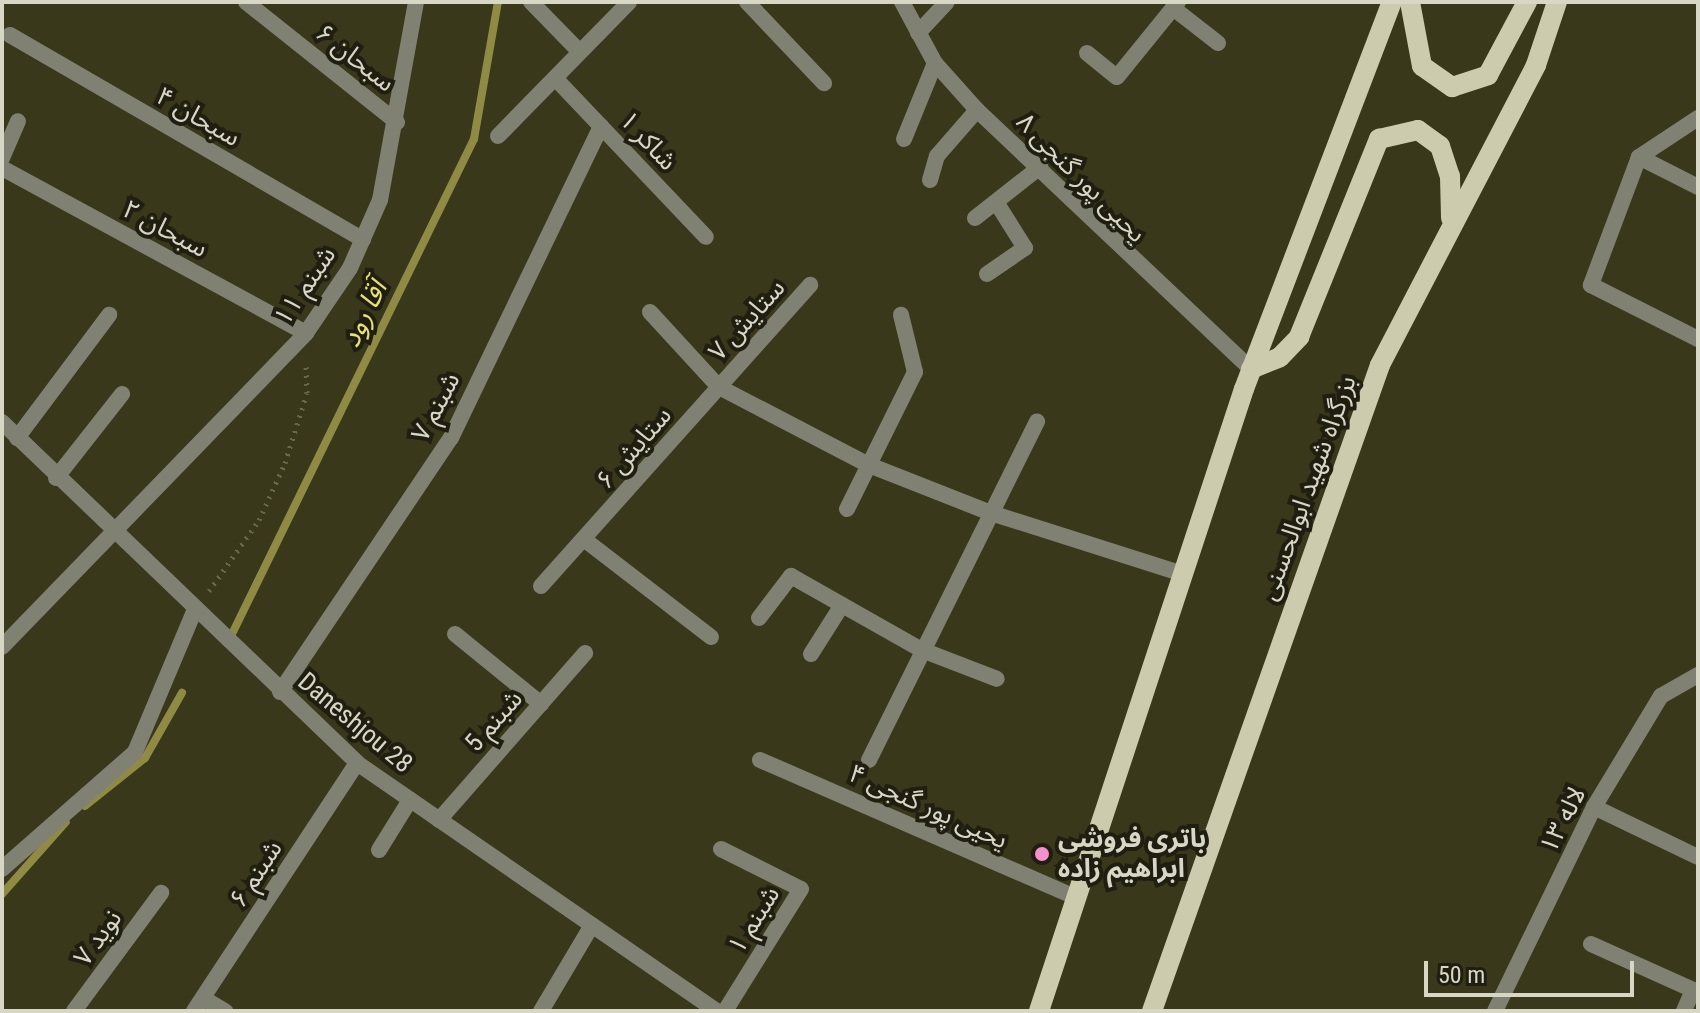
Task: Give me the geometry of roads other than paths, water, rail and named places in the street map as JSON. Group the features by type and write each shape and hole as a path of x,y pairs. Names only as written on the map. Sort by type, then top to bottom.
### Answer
{"main road":[{"path":"1039,1011 1251,369 1392,2"},
{"path":"1410,2 1422,66 1452,87 1488,75 1527,2"},
{"name":"بزرگراه شهید ابوالحسنی","path":"1152,1011 1380,365 1530,78 1557,2"},
{"path":"1251,369 1280,357 1299,337 1379,139 1418,130 1440,146 1453,193 1450,226"}],"street":[{"name":"سبحان ۶","path":"246,2 397,122"},
{"name":"شبنم ۱۱","path":"2,647 306,333 363,240 397,122 416,2"},
{"path":"531,2 579,51"},
{"path":"498,136 629,2"},
{"path":"747,2 824,83"},
{"name":"یحیی پور گنجی ۸","path":"902,2 935,63 977,110 1040,167 1110,243 1251,369"},
{"path":"918,33 947,2"},
{"path":"1087,53 1117,77 1175,5 1218,43"},
{"name":"سبحان ۴","path":"10,35 363,240"},
{"path":"904,139 935,63"},
{"name":"شاکر ۱","path":"555,78 706,237"},
{"path":"930,180 937,156 977,110"},
{"path":"1698,118 1639,157 1591,285 1698,339"},
{"path":"2,158 18,121"},
{"name":"شبنم ۷","path":"280,692 451,438 601,126"},
{"path":"1639,157 1698,187"},
{"path":"975,218 1040,167"},
{"name":"سبحان ۲","path":"2,168 306,333"},
{"path":"987,274 1025,248 996,202"},
{"name":"ستایش ۷","path":"719,387 810,285"},
{"path":"650,312 719,387 869,465 991,513 1183,574"},
{"path":"17,438 109,315"},
{"path":"847,509 915,372 901,315"},
{"name":"ستایش ۶","path":"541,586 719,387"},
{"path":"56,478 122,394"},
{"path":"869,760 1037,421"},
{"name":"Daneshjou 28","path":"2,422 56,478 357,763 717,1011"},
{"path":"585,540 711,637"},
{"path":"759,618 791,576 922,650 997,679"},
{"path":"811,654 842,605"},
{"path":"2,869 135,752 195,609"},
{"path":"455,634 541,704"},
{"name":"شبنم 5","path":"439,820 585,653"},
{"name":"لاله ۱۳","path":"1495,1011 1594,807 1661,696 1698,675"},
{"name":"یحیی پور گنجی ۴","path":"760,760 1077,898"},
{"name":"شبنم ۶","path":"199,1005 357,763"},
{"path":"379,850 410,800"},
{"path":"1594,807 1698,857"},
{"name":"شبنم ۱","path":"721,849 801,889 725,1011"},
{"name":"نوید ۷","path":"74,1011 161,893"},
{"path":"541,1011 592,925"},
{"path":"1591,944 1696,991 1684,1011"},
{"path":"199,1005 225,1011"}],"waterway":[{"name":"آقا رود","path":"233,632 474,139 498,2"},
{"name":"آقا رود","path":"85,806 145,758 182,693"},
{"name":"آقا رود","path":"2,894 66,822"}],"place":[{"name":"باتری فروشی ابراهیم زاده","path":"1042,854"}]}
